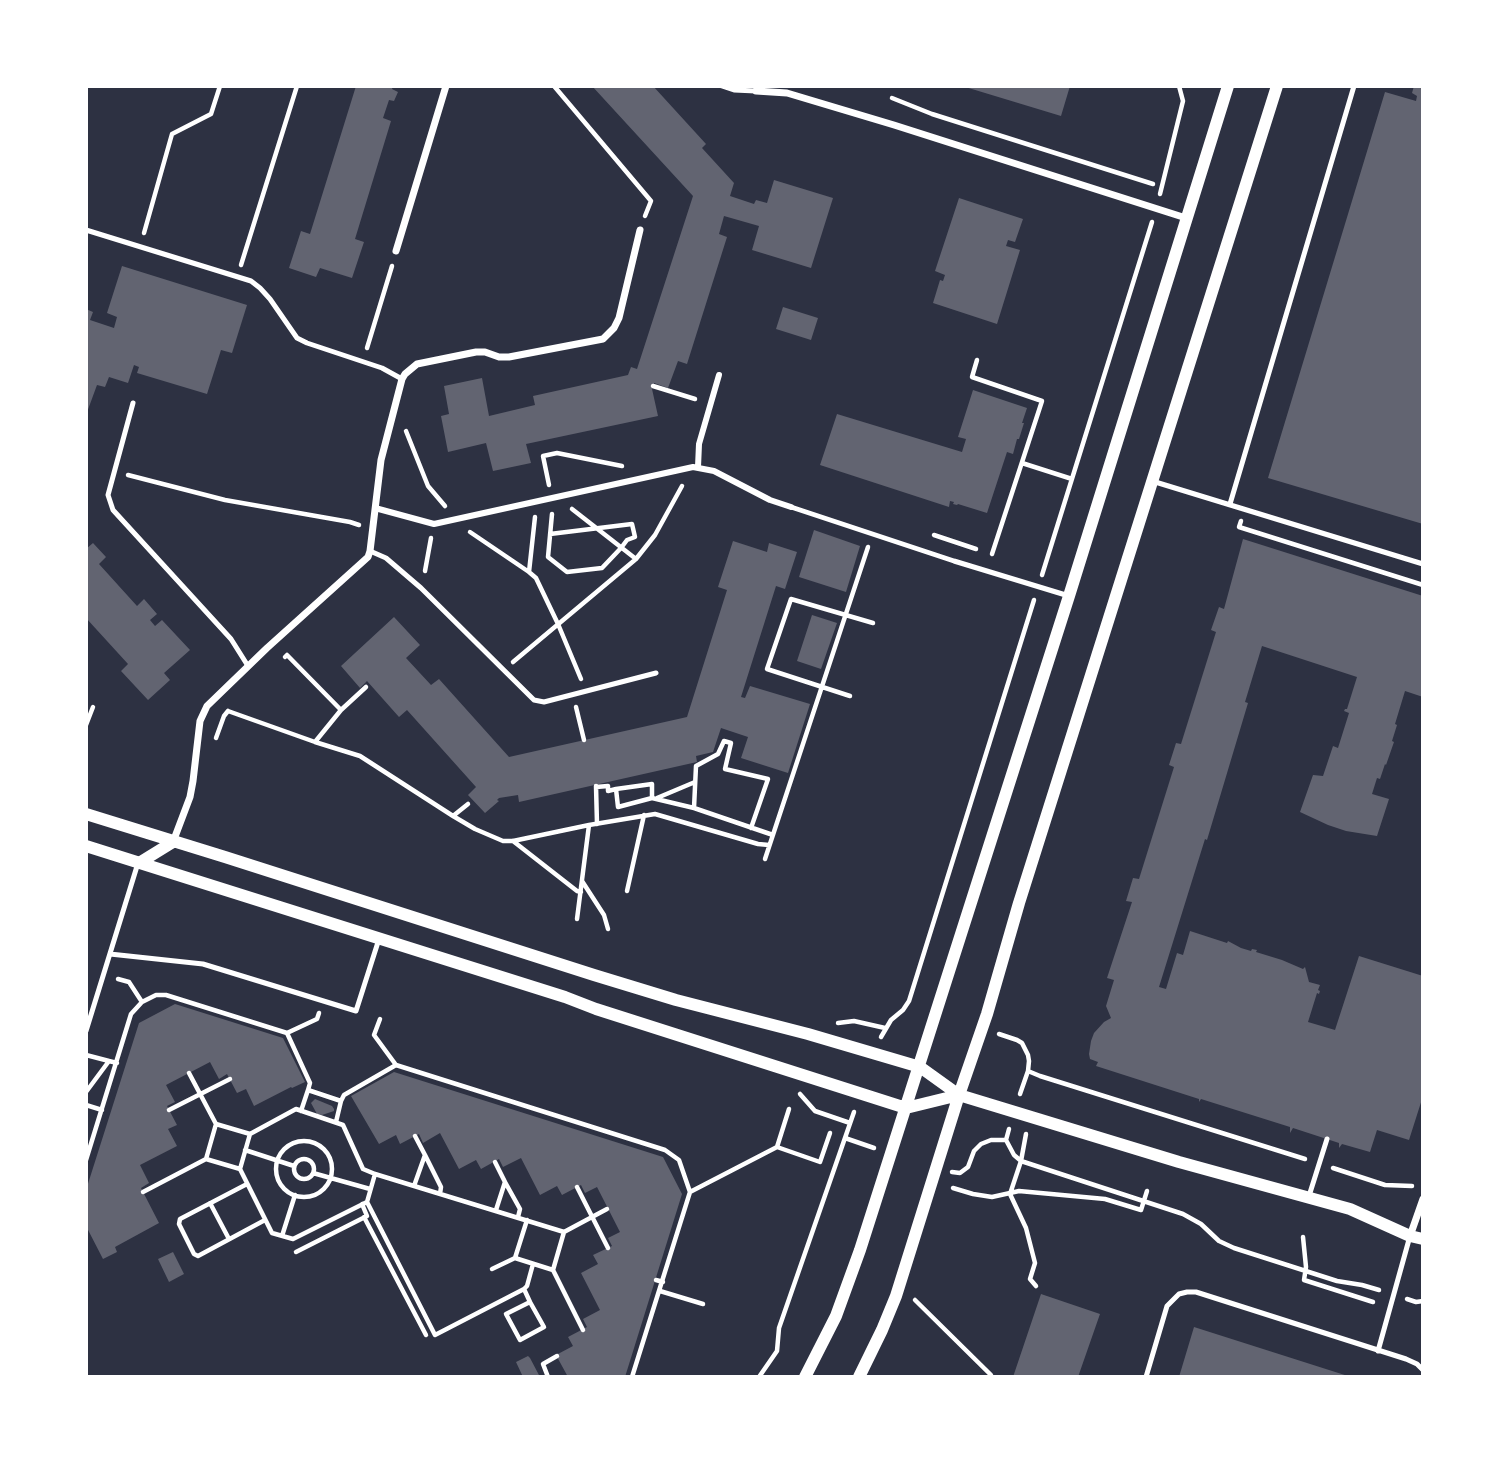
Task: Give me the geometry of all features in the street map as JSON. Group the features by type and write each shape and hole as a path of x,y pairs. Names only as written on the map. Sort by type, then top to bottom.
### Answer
{"street":[{"path":"396,251 446,86"},
{"path":"805,1377 836,1316 920,1067 1228,86"},
{"path":"859,1377 896,1296 1276,86"},
{"path":"756,91 787,93 1186,218"},
{"path":"139,863 173,842 190,797 201,715 248,666 365,561 370,551 381,460 402,379 416,365 476,352 509,356 603,338 614,328 619,318 640,230"},
{"path":"695,467 719,375"},
{"path":"375,508 434,524 695,467 714,471 770,500 792,507"},
{"path":"86,814 641,989 920,1067 959,1095 1179,1162 1350,1209 1417,1238 1423,1199"},
{"path":"86,846 906,1108 959,1095"}],"lane":[{"path":"722,86 734,90 756,91"},
{"path":"1230,504 1354,86"},
{"path":"86,230 251,281 260,288 297,338 382,368 402,379"},
{"path":"133,403 108,495 113,510 231,639 248,666"},
{"path":"1152,481 1423,564"},
{"path":"792,507 1069,596"},
{"path":"370,551 386,558 421,588 538,702 656,673"},
{"path":"86,1031 139,863"},
{"path":"110,954 203,964 356,1011 379,939"},
{"path":"1309,1197 1327,1139"},
{"path":"1378,1351 1395,1295 1417,1238"},
{"path":"1146,1377 1167,1306 1179,1294 1187,1292 1196,1292 1406,1359 1423,1370"}],"path":[{"path":"140,247 172,134 211,114 220,86"},
{"path":"238,277 297,86"},
{"path":"554,86 651,201 640,230"},
{"path":"922,956 1157,209 1183,101 1179,86"},
{"path":"892,98 911,107 1153,184"},
{"path":"363,361 396,251"},
{"path":"977,360 972,377 1041,401 992,554"},
{"path":"653,386 710,404"},
{"path":"395,404 428,486 462,526 536,578 586,691"},
{"path":"551,498 542,456 557,453 660,473"},
{"path":"1021,463 1072,479"},
{"path":"503,670 635,559 655,535 695,467"},
{"path":"114,471 225,500 349,522 371,530"},
{"path":"563,496 566,504 635,559"},
{"path":"529,572 537,502"},
{"path":"550,534 632,524 635,537 626,540 602,568 567,572 548,557 550,534 553,508 566,504"},
{"path":"421,588 434,524"},
{"path":"931,534 1003,557"},
{"path":"765,859 867,549 876,536"},
{"path":"1035,567 1044,570"},
{"path":"850,696 767,670 791,599 873,623"},
{"path":"277,664 287,655 341,710"},
{"path":"315,742 341,710 366,687"},
{"path":"217,735 224,716 238,702"},
{"path":"576,706 584,740"},
{"path":"86,724 93,707"},
{"path":"228,711 360,756 453,817 503,841 655,814 769,845"},
{"path":"694,808 695,766 719,754 724,741 731,743 725,769 768,779 751,828"},
{"path":"616,789 618,807 655,798 695,782"},
{"path":"597,824 596,786 608,786 608,790 652,784 655,798"},
{"path":"655,798 694,808 773,835"},
{"path":"453,817 468,804"},
{"path":"627,891 644,815"},
{"path":"577,919 589,825"},
{"path":"513,841 581,892"},
{"path":"582,880 604,915 608,929"},
{"path":"134,990 142,1002"},
{"path":"86,1160 131,1014 142,1002 156,995 166,995 287,1033 317,1019 323,1000"},
{"path":"907,1006 936,1014"},
{"path":"380,1018 374,1035 396,1065 665,1150 679,1160 690,1192 663,1282 633,1363 632,1377"},
{"path":"982,1029 1022,1043 1029,1061 1006,1140 1014,1155 1021,1161 1189,1217 1227,1246 1338,1281 1423,1301"},
{"path":"287,1033 310,1083 301,1111"},
{"path":"86,1055 117,1063"},
{"path":"86,1092 109,1061"},
{"path":"336,1122 344,1095 396,1065"},
{"path":"781,1068 815,1111 850,1123"},
{"path":"1028,1071 1385,1185 1413,1187"},
{"path":"189,1073 216,1124 206,1159"},
{"path":"169,1110 229,1079"},
{"path":"308,1090 341,1101"},
{"path":"86,1105 103,1110"},
{"path":"365,1203 293,1239 272,1233 240,1169 250,1134 296,1109 343,1125 363,1169 564,1232"},
{"path":"690,1192 777,1147 789,1109"},
{"path":"216,1124 250,1134"},
{"path":"777,1147 820,1161 830,1132"},
{"path":"1026,1134 1021,1161 1010,1194 1026,1228 1035,1263 1030,1279 1036,1286"},
{"path":"415,1136 441,1187 440,1194"},
{"path":"310,1142 318,1145 330,1159 331,1178 318,1193 304,1197 295,1195 283,1188 277,1178 279,1155 294,1143 310,1142"},
{"path":"245,1150 294,1166"},
{"path":"414,1186 425,1154"},
{"path":"143,1192 206,1159 240,1169"},
{"path":"306,1159 312,1164 313,1172 308,1178 299,1178 294,1173 294,1166 298,1160 306,1159"},
{"path":"495,1161 520,1209 518,1217"},
{"path":"313,1172 370,1189"},
{"path":"296,1252 367,1216 365,1203 376,1174"},
{"path":"496,1210 505,1182"},
{"path":"247,1184 180,1219 179,1224 194,1254 198,1256 265,1220"},
{"path":"577,1187 608,1248"},
{"path":"953,1188 992,1197 1019,1191 1105,1199 1141,1210 1147,1191"},
{"path":"282,1236 295,1195"},
{"path":"209,1203 229,1240"},
{"path":"365,1203 435,1335 524,1289 533,1264"},
{"path":"759,1377 777,1351 779,1328 822,1204"},
{"path":"583,1330 553,1270 564,1232 607,1209"},
{"path":"364,1217 426,1335"},
{"path":"515,1258 527,1220"},
{"path":"1303,1237 1304,1280 1373,1301"},
{"path":"492,1269 515,1258 553,1270"},
{"path":"656,1280 663,1282"},
{"path":"524,1289 544,1328 520,1340 506,1314 530,1301"},
{"path":"660,1291 703,1304"},
{"path":"914,1300 991,1375"},
{"path":"548,1377 542,1364 556,1356"}],"building":[{"path":"356,86 393,86 392,89 398,92 394,101 389,100 383,118 391,121 355,239 364,242 352,278 320,268 316,277 289,268 301,231 310,234"},
{"path":"592,86 653,86 706,144 702,148 734,183 730,196 754,204 756,200 767,203 774,180 833,198 811,268 752,250 759,226 724,216 719,234 727,237 687,364 678,361 668,388 654,383 652,389 658,416 526,444 531,463 493,471 486,443 448,452 441,416 449,414 444,386 482,378 489,416 535,405 533,396 628,375 631,367 637,369 693,196"},
{"path":"962,86 1070,86 1061,116"},
{"path":"1414,86 1423,86 1423,524 1268,478 1385,92 1416,101 1417,96 1412,93"},
{"path":"959,198 1023,219 1015,242 1008,240 1006,246 1020,250 997,324 933,303 940,280 943,281 945,275 935,271"},
{"path":"122,266 247,305 232,353 221,350 207,394 137,373 139,367 134,365 128,383 109,377 105,387 97,385 86,415 86,309 93,312 90,320 114,328 117,317 107,313"},
{"path":"783,307 818,318 811,340 776,329"},
{"path":"973,390 1027,408 1019,439 1013,454 1007,452 987,513 950,501 949,507 820,465 837,414 962,452 966,439 958,437"},
{"path":"814,530 860,546 846,592 799,577"},
{"path":"1243,539 1423,596 1423,697 1405,691 1395,724 1394,742 1372,794 1389,799 1377,836 1346,831 1300,812 1313,775 1323,776 1333,746 1338,748 1349,713 1344,711 1357,677 1262,646 1207,840 1205,839 1159,987 1166,989 1177,953 1183,955 1190,931 1227,943 1228,941 1251,951 1257,950 1256,952 1303,969 1305,967 1309,982 1320,985 1308,1022 1335,1030 1359,956 1423,976 1423,1096 1409,1140 1377,1130 1370,1152 1342,1144 1339,1148 1339,1143 1293,1128 1290,1133 1290,1127 1201,1099 1199,1102 1199,1099 1096,1066 1098,1062 1090,1059 1094,1033 1111,1018 1106,1006 1114,980 1107,978 1132,902 1126,901 1133,878 1139,879 1174,767 1169,765 1176,743 1181,744 1216,632 1211,630 1219,607 1224,609"},
{"path":"733,541 767,552 769,543 797,552 785,589 776,586 741,697 745,698 750,686 810,704 788,773 741,758 748,737 721,728 713,752 696,756 697,762 519,802 518,795 499,798 485,813 468,795 476,787 407,710 399,717 367,681 360,688 341,666 394,617 420,645 406,658 431,685 439,679 509,757 687,717 727,590 718,587"},
{"path":"93,543 106,557 99,564 137,606 144,599 157,614 150,620 155,626 162,620 190,650 164,673 170,680 148,700 121,671 128,664 86,618 86,549"},
{"path":"812,615 837,623 821,669 797,661"},
{"path":"175,1004 283,1038 305,1082 254,1106 246,1089 237,1093 227,1074 219,1079 210,1062 166,1085 175,1102 167,1106 177,1125 168,1129 177,1146 140,1165 149,1183 141,1188 159,1223 115,1247 117,1252 103,1259 86,1226 86,1190 139,1023"},
{"path":"394,1072 663,1157 682,1194 625,1377 568,1377 556,1355 573,1346 568,1337 587,1327 583,1319 600,1310 581,1273 598,1264 593,1255 612,1246 608,1238 620,1232 597,1187 585,1193 581,1185 562,1195 557,1186 540,1195 521,1158 503,1167 499,1159 481,1169 476,1160 459,1169 440,1133 423,1143 419,1134 400,1144 396,1135 379,1144 351,1096"},
{"path":"315,1099 332,1106 334,1111 317,1114 311,1103"},
{"path":"173,1252 184,1274 169,1282 158,1259"},
{"path":"1041,1294 1100,1314 1078,1377 1013,1377"},
{"path":"1194,1327 1351,1377 1179,1377"},
{"path":"528,1356 540,1377 523,1377 516,1362"}]}
